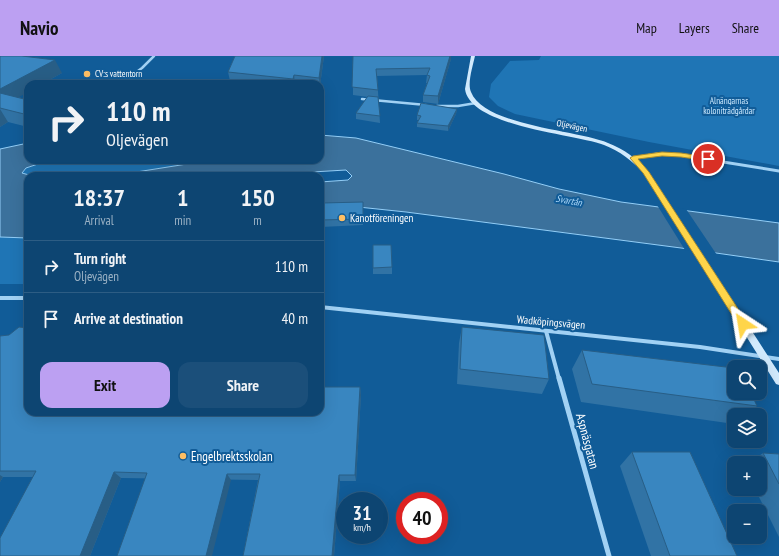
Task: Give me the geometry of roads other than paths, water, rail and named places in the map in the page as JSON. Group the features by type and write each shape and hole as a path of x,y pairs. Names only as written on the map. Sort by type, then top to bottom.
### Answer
{"street":[{"path":"126,80 142,68 154,56"},
{"path":"473,56 468,91 476,103"},
{"path":"362,99 429,106"},
{"path":"436,106 453,107 476,103"},
{"name":"Oljevägen","path":"476,103 487,112 497,116 605,143 617,148 633,158 646,172 779,381"},
{"path":"633,158 657,154 681,155 779,171"},
{"path":"0,298 24,298"},
{"name":"Wadköpingsvägen","path":"324,307 700,347 779,359"},
{"name":"Aspnäsgatan","path":"546,331 609,556"}],"water":[{"name":"Svartån","path":"324,135 356,138 559,189 621,202 779,223 779,262 406,212 324,203 324,182 348,180 352,176 346,170 312,172 136,172 187,164 324,164"},
{"path":"24,144 24,164 38,164 26,168 22,173 24,174 24,238 0,237 0,149"}],"place":[{"name":"CV:s vattentorn","path":"87,74"},
{"name":"Kanotföreningen","path":"342,218"},
{"name":"Engelbrektsskolan","path":"183,456"}],"park label":[{"name":"Alnängarnas koloniträdgårdar","path":"729,106"}]}
